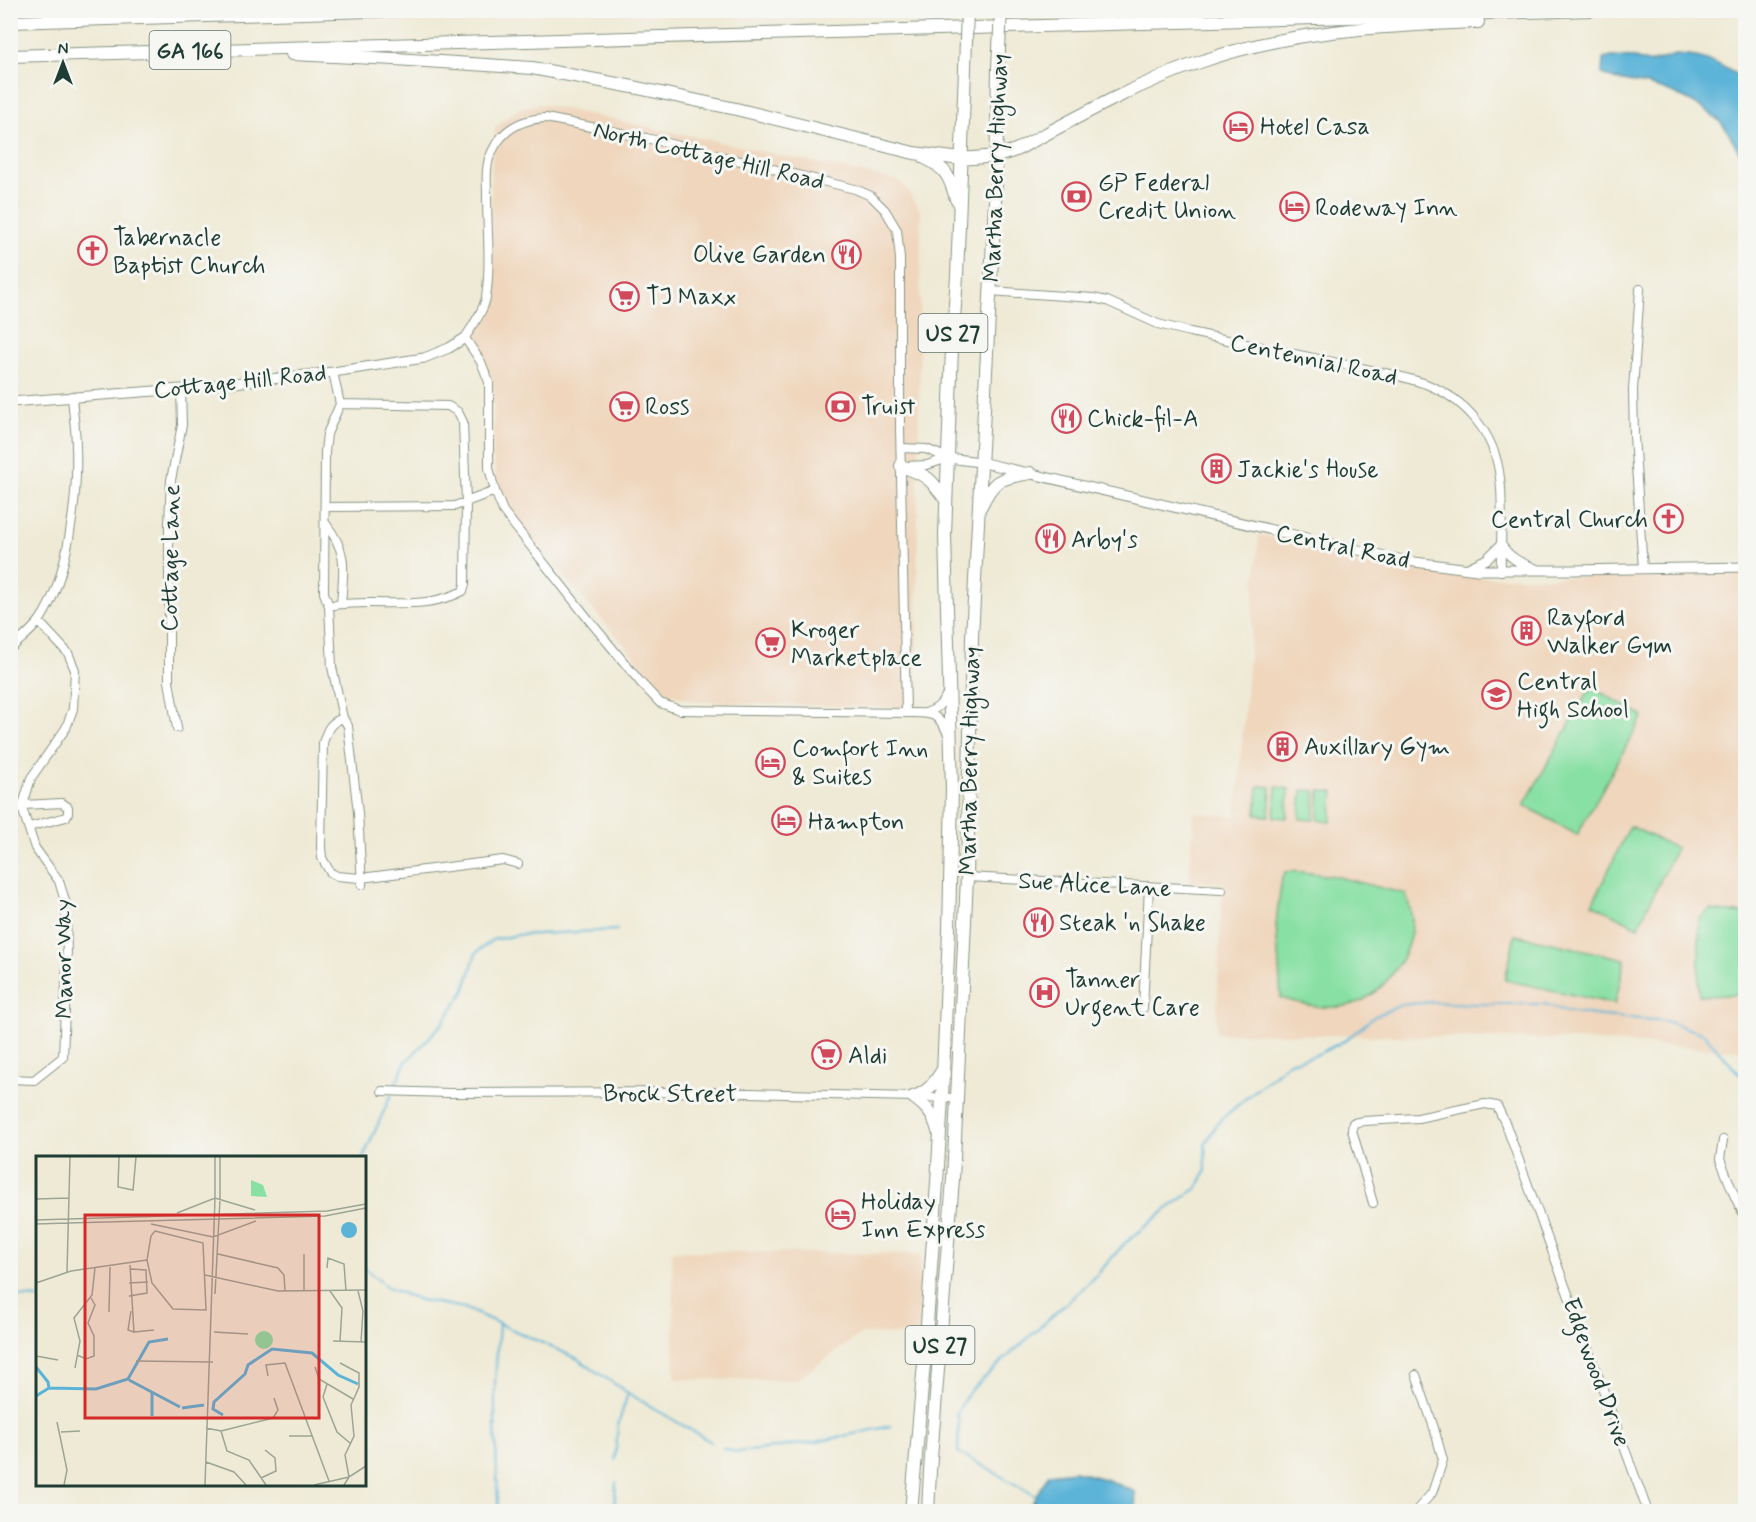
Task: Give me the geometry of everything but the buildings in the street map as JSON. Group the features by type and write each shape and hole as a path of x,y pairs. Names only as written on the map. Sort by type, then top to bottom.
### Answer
{"highway":[{"name":"Martha Berry Highway","path":"911,1512 926,1352 940,1136 951,875 952,789 945,553 967,10"},
{"name":"Martha Berry Highway","path":"928,1512 957,1098 967,877 972,637 997,156 1001,10"},
{"name":"GA 166","path":"10,56 1592,10"},
{"path":"238,49 315,56 532,68 736,109 914,153 961,159 997,156 1016,150 1146,82 1233,51 1287,39 1340,32 1441,23 1540,19 1592,10"},
{"name":"GA 166","path":"10,22 398,11"},
{"path":"914,153 934,162 947,173 951,179 958,209"},
{"path":"901,466 921,472 932,481 946,500"},
{"path":"978,513 994,484 1000,479 1030,473"},
{"path":"951,875 967,877"},
{"path":"913,1097 932,1087 943,1068"},
{"path":"913,1097 924,1104 935,1119 940,1136"}],"street":[{"name":"North Cottage Hill Road","path":"465,338 486,300 489,156 505,133 524,120 546,118 562,120 658,141 855,189 871,196 885,210 897,230 900,260 906,713"},
{"path":"1640,289 1633,390 1643,569"},
{"name":"Centennial Road","path":"990,291 1107,301 1158,324 1399,376 1435,388 1464,405 1480,423 1494,450 1501,479 1501,571"},
{"path":"465,338 481,362 489,381 489,468 503,511 588,620 660,703 680,710 924,713 937,716 950,738"},
{"name":"Cottage Hill Road","path":"10,402 181,389 333,372 424,358 449,348 465,338"},
{"path":"333,372 340,404 327,434 325,452 324,593 329,606 332,667 343,718 348,726 358,813 361,881"},
{"name":"Cottage Lane","path":"177,728 169,681 169,524 171,480 182,425 181,389"},
{"path":"10,650 39,622 51,602 61,577 73,512 76,448 72,396"},
{"path":"329,606 341,603 407,604 446,597 463,591 466,570 466,502 462,422 458,412 448,406 340,404"},
{"name":"Central Road","path":"901,448 926,449 948,458 980,462 1030,473 1093,490 1407,561 1501,571 1746,567"},
{"name":"Central Road","path":"901,466 927,465 948,458"},
{"path":"326,507 455,506 495,491"},
{"path":"326,524 338,541 343,557 341,603"},
{"path":"1466,569 1487,559 1501,545 1515,561 1539,571"},
{"path":"29,828 66,817 68,813 68,807 62,803 23,805 31,778 66,728 73,709 75,670 68,653 39,622"},
{"path":"924,713 937,709 949,691"},
{"path":"343,718 328,727 323,743 322,858 330,872 337,876 361,881 504,860 518,864"},
{"name":"Manor Way","path":"10,1079 34,1080 63,1057 67,960 66,904 59,881 35,848 23,805"},
{"name":"Sue Alice Lane","path":"967,877 1222,890"},
{"path":"1143,1008 1149,887"},
{"name":"Brock Street","path":"382,1091 702,1092 957,1098"},
{"name":"Edgewood Drive","path":"1373,1203 1352,1130 1353,1123 1419,1118 1485,1104 1497,1106 1506,1125 1648,1512"},
{"path":"1723,1140 1720,1159 1746,1219"},
{"path":"1415,1512 1432,1493 1443,1460 1416,1375"}],"shaded area":[{"path":"541,104 901,181 921,212 916,708 697,702 667,693 520,527 508,510 496,477 493,455 494,391 491,375 474,339 491,305 493,278 491,175 495,127 519,108"},
{"name":"Central High School","path":"1259,534 1412,569 1481,577 1745,574 1745,1051 1556,1039 1216,1033 1222,884 1189,882 1194,813 1236,816"},
{"path":"672,1251 920,1254 919,1335 861,1334 796,1380 675,1379"}],"green space":[{"path":"1591,687 1643,716 1577,835 1524,805"},
{"path":"1258,786 1271,787 1269,816 1256,815"},
{"path":"1276,787 1289,789 1287,818 1274,817"},
{"path":"1302,790 1316,791 1314,820 1300,819"},
{"path":"1320,791 1334,792 1331,822 1318,820"},
{"path":"1630,826 1676,848 1638,927 1592,904"},
{"path":"1292,871 1334,876 1406,894 1411,911 1411,934 1392,975 1370,996 1345,1006 1328,1007 1281,998 1276,923 1282,877 1285,873"},
{"path":"1710,910 1745,914 1745,989 1733,995 1699,996 1699,919"},
{"path":"1515,935 1625,959 1615,1004 1505,980"}],"water":[{"path":"1675,55 1696,57 1713,62 1745,80 1745,162 1724,126 1710,113 1660,89 1602,74 1603,59 1635,58 1650,63"},
{"path":"1074,1471 1108,1480 1135,1492 1136,1511 1027,1511 1049,1474"}],"waterway":[{"path":"393,1090 405,1063 441,1025 464,992 476,953 492,940 518,935 617,930"},
{"path":"1036,1496 958,1452 959,1420 956,1416 964,1399 971,1390 1095,1277 1124,1244 1197,1188 1206,1170 1205,1144 1219,1121 1289,1062 1314,1056 1346,1040 1375,1016 1401,1005 1432,1002 1545,1004 1565,1011 1666,1021 1704,1034 1746,1079"},
{"path":"364,1156 391,1095"},
{"path":"366,1270 388,1288 420,1300 464,1308 576,1358 628,1393 711,1442"},
{"path":"10,1296 36,1298"},
{"path":"498,1505 495,1382 499,1323"},
{"path":"615,1460 618,1425 628,1393"},
{"path":"723,1448 736,1452 757,1450 816,1442 891,1426"},
{"path":"614,1512 616,1482"}],"place":[{"name":"Hotel Casa","path":"1239,126"},
{"name":"GP Federal Credit Union","path":"1077,196"},
{"name":"Rodeway Inn","path":"1294,207"},
{"name":"Tabernacle Baptist Church","path":"92,251"},
{"name":"Olive Garden","path":"847,254"},
{"name":"TJ Maxx","path":"625,296"},
{"name":"Ross","path":"624,406"},
{"name":"Truist","path":"840,406"},
{"name":"Chick-fil-A","path":"1066,418"},
{"name":"Jackie's House","path":"1216,469"},
{"name":"Central Church","path":"1669,519"},
{"name":"Arby's","path":"1050,539"},
{"name":"Rayford Walker Gym","path":"1526,631"},
{"name":"Kroger Marketplace","path":"770,643"},
{"name":"Central High School","path":"1496,695"},
{"name":"Auxillary Gym","path":"1283,746"},
{"name":"Comfort Inn & Suites","path":"771,762"},
{"name":"Hampton","path":"787,821"},
{"name":"Steak 'n Shake","path":"1038,922"},
{"name":"Tanner Urgent Care","path":"1044,993"},
{"name":"Aldi","path":"827,1055"},
{"name":"Holiday Inn Express","path":"840,1215"}]}
